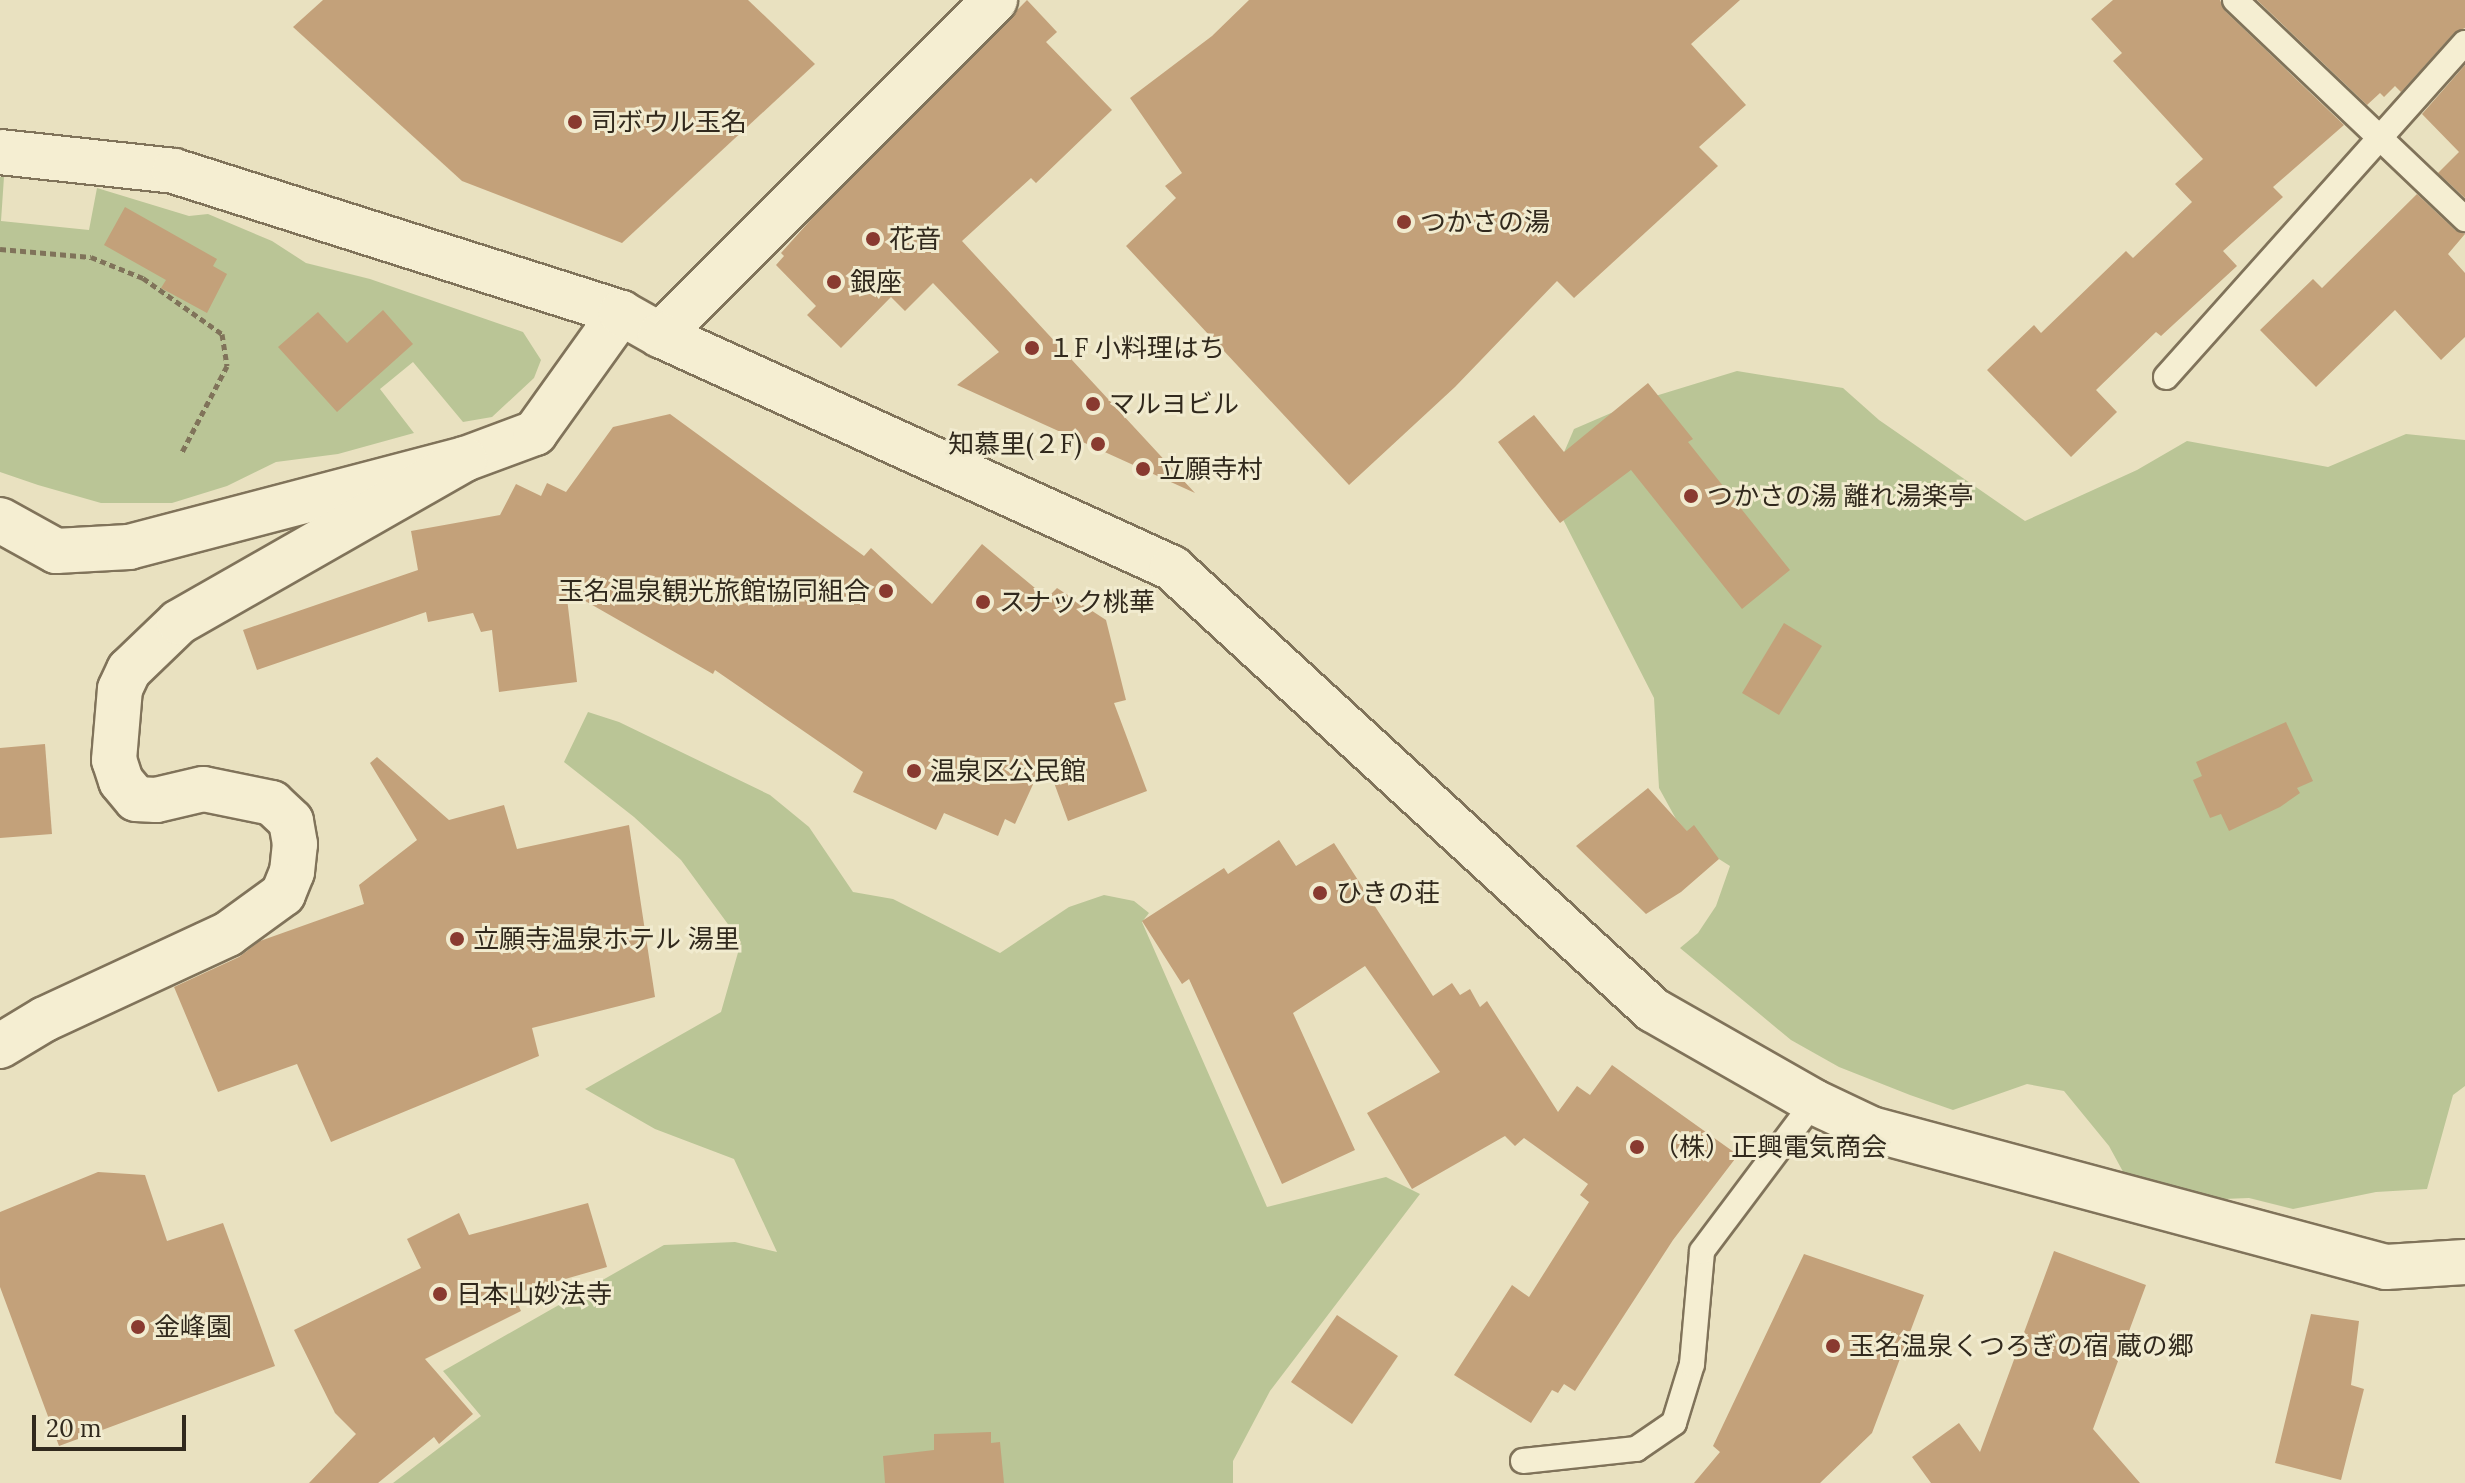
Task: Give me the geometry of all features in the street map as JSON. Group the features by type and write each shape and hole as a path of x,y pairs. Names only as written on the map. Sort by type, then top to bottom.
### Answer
{"street":[{"path":"660,335 995,0"},
{"path":"0,152 174,171 621,313 660,335 1172,568 1653,1010 1814,1102 1871,1129 2386,1267 2465,1262"},
{"path":"0,520 56,551 129,547 465,459 535,433 621,313"},
{"path":"0,1046 45,1019 228,934 283,894 292,872 295,844 291,821 272,803 203,789 156,800 136,799 121,781 114,760 120,689 129,670 179,622 465,459"}],"lane":[{"path":"2235,0 2465,219"},
{"path":"2166,377 2465,43"},
{"path":"1523,1461 1636,1449 1674,1423 1692,1364 1702,1251 1814,1102"}],"path":[{"path":"0,249 91,257 143,278 222,334 227,366 181,454"}],"green space":[{"path":"0,177 4,177 1,221 89,230 97,188 189,216 208,214 272,241 306,263 370,279 523,332 541,360 534,378 492,417 463,422 413,362 380,389 414,433 338,454 276,462 227,486 172,503 101,503 38,485 0,472"},
{"path":"1737,371 1843,388 1879,420 2025,521 2137,470 2187,441 2328,467 2406,434 2465,440 2465,1086 2453,1095 2427,1189 2376,1192 2293,1209 2249,1198 2173,1201 2127,1179 2109,1146 2064,1091 2027,1084 1953,1110 1910,1095 1839,1067 1791,1040 1680,948 1698,933 1716,906 1730,866 1703,849 1676,819 1659,788 1654,698 1548,490 1574,429 1639,401"},
{"path":"588,712 619,722 770,795 809,827 853,892 893,899 1000,953 1069,907 1104,895 1134,901 1149,913 1142,922 1267,1207 1386,1177 1420,1194 1270,1391 1233,1461 1233,1483 393,1483 481,1416 443,1371 664,1245 735,1242 777,1252 734,1159 655,1129 585,1089 721,1012 741,942 681,860 634,817 564,762"}],"building":[{"name":"司ボウル玉名","path":"323,0 748,0 815,64 622,243 462,181 293,27"},
{"path":"1027,0 1057,32 1046,42 1112,110 1036,183 1031,178 962,241 1195,493 957,385 999,352 933,283 905,311 891,297 841,348 807,315 816,306 776,265 784,256 781,253 815,215"},
{"name":"つかさの湯","path":"1249,0 1740,0 1691,44 1746,105 1699,147 1718,166 1574,298 1557,281 1455,387 1349,485 1126,246 1176,198 1165,186 1182,173 1130,98 1212,36"},
{"path":"2113,0 2220,0 2225,11 2344,125 2273,187 2283,197 2223,251 2237,266 2161,336 2156,332 2096,390 2117,412 2071,457 1987,370 2034,325 2041,333 2126,251 2133,258 2192,202 2175,184 2203,159 2113,61 2122,53 2091,19"},
{"path":"2257,0 2465,0 2465,28 2454,33 2401,92 2395,86 2384,97 2380,93 2367,105"},
{"path":"2465,65 2465,198 2438,173 2459,152 2422,114"},
{"path":"2417,194 2455,230 2465,234 2448,254 2465,273 2465,337 2441,360 2395,310 2316,387 2260,330 2313,279 2322,288"},
{"path":"125,207 217,259 213,266 227,274 207,313 161,288 166,280 104,245"},
{"path":"383,310 413,344 337,412 278,347 318,312 347,343"},
{"path":"1648,383 1693,439 1688,442 1790,570 1742,609 1631,470 1560,523 1498,442 1534,415 1564,452"},
{"path":"670,414 864,556 871,548 932,604 982,544 1047,598 1057,588 1106,620 1126,700 1114,703 1147,791 1068,821 1045,758 1015,824 1005,819 998,836 944,813 936,830 853,792 863,772 715,670 713,674 566,590 577,682 499,692 492,630 481,632 473,613 428,622 426,612 257,670 243,630 418,570 411,531 500,515 516,484 541,496 547,483 566,492 613,427"},
{"path":"1784,623 1822,646 1779,715 1742,693"},
{"path":"2286,722 2313,781 2297,788 2300,793 2280,807 2229,831 2221,814 2210,818 2193,780 2202,776 2196,762"},
{"path":"45,744 52,834 0,838 0,748"},
{"name":"立願寺温泉ホテル 湯里","path":"377,757 449,820 504,805 517,849 629,825 655,997 532,1028 539,1056 331,1142 297,1064 218,1092 174,987 239,957 260,941 364,904 359,885 417,840 370,763"},
{"path":"1648,788 1687,831 1694,825 1719,859 1681,892 1646,914 1576,846"},
{"path":"1279,840 1296,866 1334,843 1433,996 1452,983 1460,995 1470,989 1480,1007 1487,1001 1558,1112 1577,1086 1590,1095 1612,1065 1738,1155 1673,1240 1575,1391 1564,1384 1558,1393 1552,1390 1531,1423 1454,1375 1512,1285 1529,1297 1589,1202 1580,1195 1588,1184 1524,1138 1515,1146 1505,1136 1412,1189 1367,1113 1440,1072 1365,966 1293,1013 1355,1150 1282,1184 1189,979 1182,984 1142,921 1224,868 1228,874"},
{"name":"金峰園","path":"98,1172 145,1175 167,1241 223,1223 275,1366 59,1446 0,1287 0,1212"},
{"path":"588,1203 607,1267 513,1294 521,1311 425,1359 473,1414 439,1444 434,1437 378,1483 309,1483 356,1434 335,1413 294,1330 421,1268 407,1239 459,1213 469,1235"},
{"path":"2054,1251 2146,1285 2093,1429 2140,1483 1931,1483 1912,1457 1959,1423 1980,1452"},
{"name":"玉名温泉くつろぎの宿 蔵の郷","path":"1804,1254 1924,1295 1872,1433 1820,1483 1694,1483 1720,1452 1713,1446"},
{"path":"2311,1314 2359,1321 2351,1385 2364,1389 2341,1480 2275,1463"},
{"path":"1337,1315 1398,1356 1352,1424 1291,1382"},
{"path":"991,1432 991,1443 1000,1442 1004,1483 885,1483 883,1456 934,1450 934,1434"}],"place":[{"name":"司ボウル玉名","path":"575,122"},
{"name":"つかさの湯","path":"1404,222"},
{"name":"花音","path":"873,239"},
{"name":"銀座","path":"834,282"},
{"name":"１F 小料理はち","path":"1032,348"},
{"name":"マルヨビル","path":"1093,404"},
{"name":"知慕里(２F)","path":"1098,444"},
{"name":"立願寺村","path":"1143,469"},
{"name":"つかさの湯 離れ湯楽亭","path":"1691,496"},
{"name":"玉名温泉観光旅館協同組合","path":"886,591"},
{"name":"スナック桃華","path":"983,602"},
{"name":"温泉区公民館","path":"914,771"},
{"name":"ひきの荘","path":"1320,893"},
{"name":"立願寺温泉ホテル 湯里","path":"457,939"},
{"name":"（株）正興電気商会","path":"1637,1147"},
{"name":"日本山妙法寺","path":"440,1294"},
{"name":"金峰園","path":"138,1327"},
{"name":"玉名温泉くつろぎの宿 蔵の郷","path":"1833,1346"}]}
